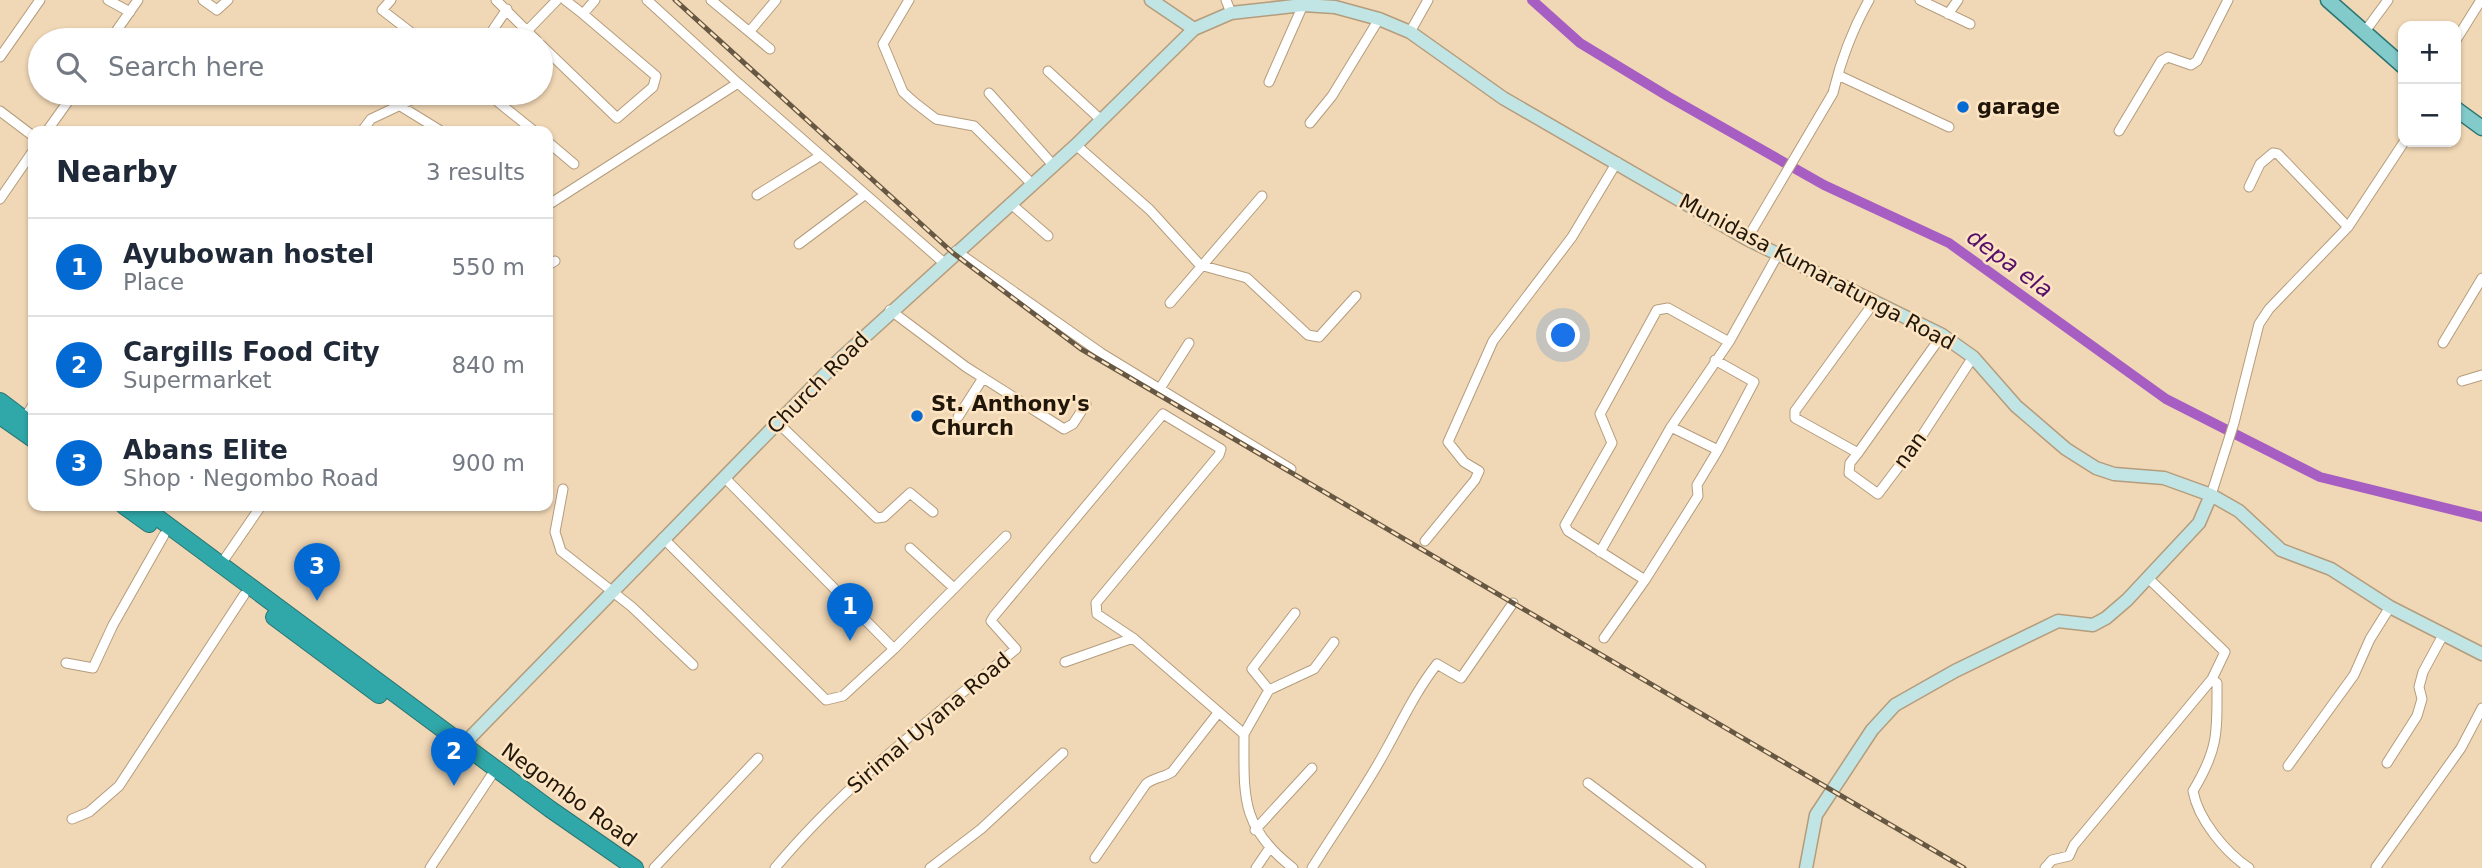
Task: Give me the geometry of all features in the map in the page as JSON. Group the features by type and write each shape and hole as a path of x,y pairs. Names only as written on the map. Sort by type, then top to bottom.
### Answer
{"highway":[{"path":"0,401 28,422"},
{"path":"0,415 28,435"},
{"name":"Negombo Road","path":"131,511 460,748 635,868"},
{"name":"Negombo Road","path":"149,511 460,748 491,776 616,868"}],"main road":[{"path":"2328,0 2366,30 2398,61"},
{"path":"2461,113 2482,128"}],"street":[{"path":"0,57 40,0"},
{"path":"108,0 130,12"},
{"path":"119,28 138,0"},
{"path":"203,0 218,10 228,0"},
{"path":"391,0 382,10 405,28"},
{"path":"496,0 524,28"},
{"path":"530,28 558,0"},
{"path":"553,57 617,118 653,87 656,76 565,0"},
{"path":"583,14 595,0"},
{"path":"648,0 863,196 943,262"},
{"path":"711,0 770,49"},
{"path":"750,31 776,0"},
{"path":"909,0 883,44 904,92 936,119 974,126 1032,184"},
{"path":"1151,0 1194,29"},
{"path":"1226,0 1231,13"},
{"path":"1410,32 1428,0"},
{"path":"1747,239 1786,177 1840,75 1839,64 1844,51 1869,0"},
{"path":"1920,0 1970,24"},
{"path":"1948,14 1958,0"},
{"path":"2119,131 2161,61 2168,57 2191,65 2197,61 2228,0"},
{"path":"2366,30 2388,0"},
{"path":"2461,32 2482,0"},
{"path":"1269,82 1303,5"},
{"name":"Munidasa Kumaratunga Road","path":"1194,29 1231,13 1303,5 1335,7 1379,19 1410,32 1503,98 1747,239 1942,335 1973,357 2016,406 2066,449 2096,468 2114,474 2164,478 2211,495 2239,511 2281,550 2331,569 2390,607 2482,654"},
{"path":"494,28 507,9"},
{"path":"1310,123 1332,96 1379,19"},
{"name":"Church Road","path":"460,748 663,538 890,310 1076,145 1194,29"},
{"path":"1048,71 1100,119"},
{"path":"1840,75 1950,127"},
{"path":"553,201 738,83"},
{"path":"989,93 1053,165"},
{"path":"51,126 65,105"},
{"path":"366,126 371,119 405,105"},
{"path":"502,105 528,126"},
{"path":"402,107 433,126"},
{"path":"0,111 28,132"},
{"path":"1076,145 1177,237 1200,265 1247,278 1314,338 1319,337 1356,296"},
{"path":"553,146 574,164"},
{"path":"1806,868 1816,815 1872,730 1895,705 1955,671 2058,621 2093,625 2127,600 2199,523 2234,424 2259,324 2269,309 2348,227 2401,147"},
{"path":"2249,187 2260,164 2273,153 2278,154 2348,227"},
{"path":"757,195 820,156"},
{"path":"0,199 28,158"},
{"path":"1424,541 1475,480 1479,471 1464,462 1448,442 1478,369 1493,341 1572,237 1617,162"},
{"path":"799,244 863,196"},
{"path":"1170,303 1200,265 1223,244 1262,197"},
{"path":"1010,203 1048,236"},
{"path":"956,251 1159,390 1291,469"},
{"path":"1600,552 1671,427 1729,342 1777,256"},
{"path":"2443,343 2482,278"},
{"path":"1875,301 1795,411 1796,418 1858,453 1942,335"},
{"path":"1645,580 1568,531 1565,525 1612,443 1600,414 1657,310 1668,308 1729,342"},
{"path":"890,310 983,378 1064,429 1073,424 1086,404"},
{"path":"1159,390 1189,343"},
{"name":"nan","path":"1858,453 1850,463 1849,473 1878,494 1921,437 1973,357"},
{"path":"1604,638 1645,580 1698,496 1697,485 1754,382 1715,360"},
{"path":"2462,381 2482,375"},
{"path":"958,417 983,378"},
{"name":"Sirimal Uyana Road","path":"775,868 824,813 900,744 1016,649 991,621 994,616 1163,414 1220,449 1219,455 1096,603 1097,614 1133,638"},
{"path":"778,423 877,518 884,517 910,493 933,512"},
{"path":"1671,427 1718,450"},
{"path":"725,478 894,649"},
{"path":"563,489 555,532 561,551 632,607 694,665"},
{"path":"221,564 258,511"},
{"path":"66,663 93,668 113,625 164,535"},
{"path":"663,538 826,700 842,696 894,649 1006,536"},
{"path":"910,548 954,588"},
{"path":"2045,868 2052,860 2070,856 2074,845 2138,764 2211,679 2225,652 2147,577"},
{"path":"72,818 104,802 119,786 244,595"},
{"path":"1312,868 1387,748 1407,706 1437,664 1461,678 1513,603"},
{"path":"2288,766 2354,675 2370,639 2390,607"},
{"path":"1269,690 1252,669 1295,613"},
{"path":"2387,763 2417,716 2423,672 2443,635"},
{"path":"1065,662 1133,638 1244,734"},
{"path":"1293,868 1269,849 1251,821 1244,780 1244,734 1269,690 1314,668 1334,642"},
{"path":"2211,679 2217,683 2217,743 2210,764 2193,791 2196,808 2236,860 2249,868"},
{"path":"2376,867 2461,748 2482,708"},
{"path":"1095,858 1146,784 1157,776 1165,777 1172,772 1218,713"},
{"path":"930,868 981,829 1063,753"},
{"path":"654,868 758,758"},
{"path":"1255,830 1312,768"},
{"path":"430,868 491,776"},
{"path":"1588,783 1701,868"},
{"path":"1256,868 1269,849"}],"waterway":[{"name":"depa ela","path":"1532,0 1580,43 1669,97 1824,185 1949,243 2166,399 2320,477 2482,517"}],"railway":[{"path":"675,0 953,253 1081,349 1964,868"}],"place":[{"name":"garage","path":"1963,107"},
{"name":"St. Anthony's Church","path":"917,416"},
{"name":"Abans Elite","path":"317,601"},
{"name":"Ayubowan hostel","path":"850,641"},
{"name":"Cargills Food City","path":"454,786"}]}
